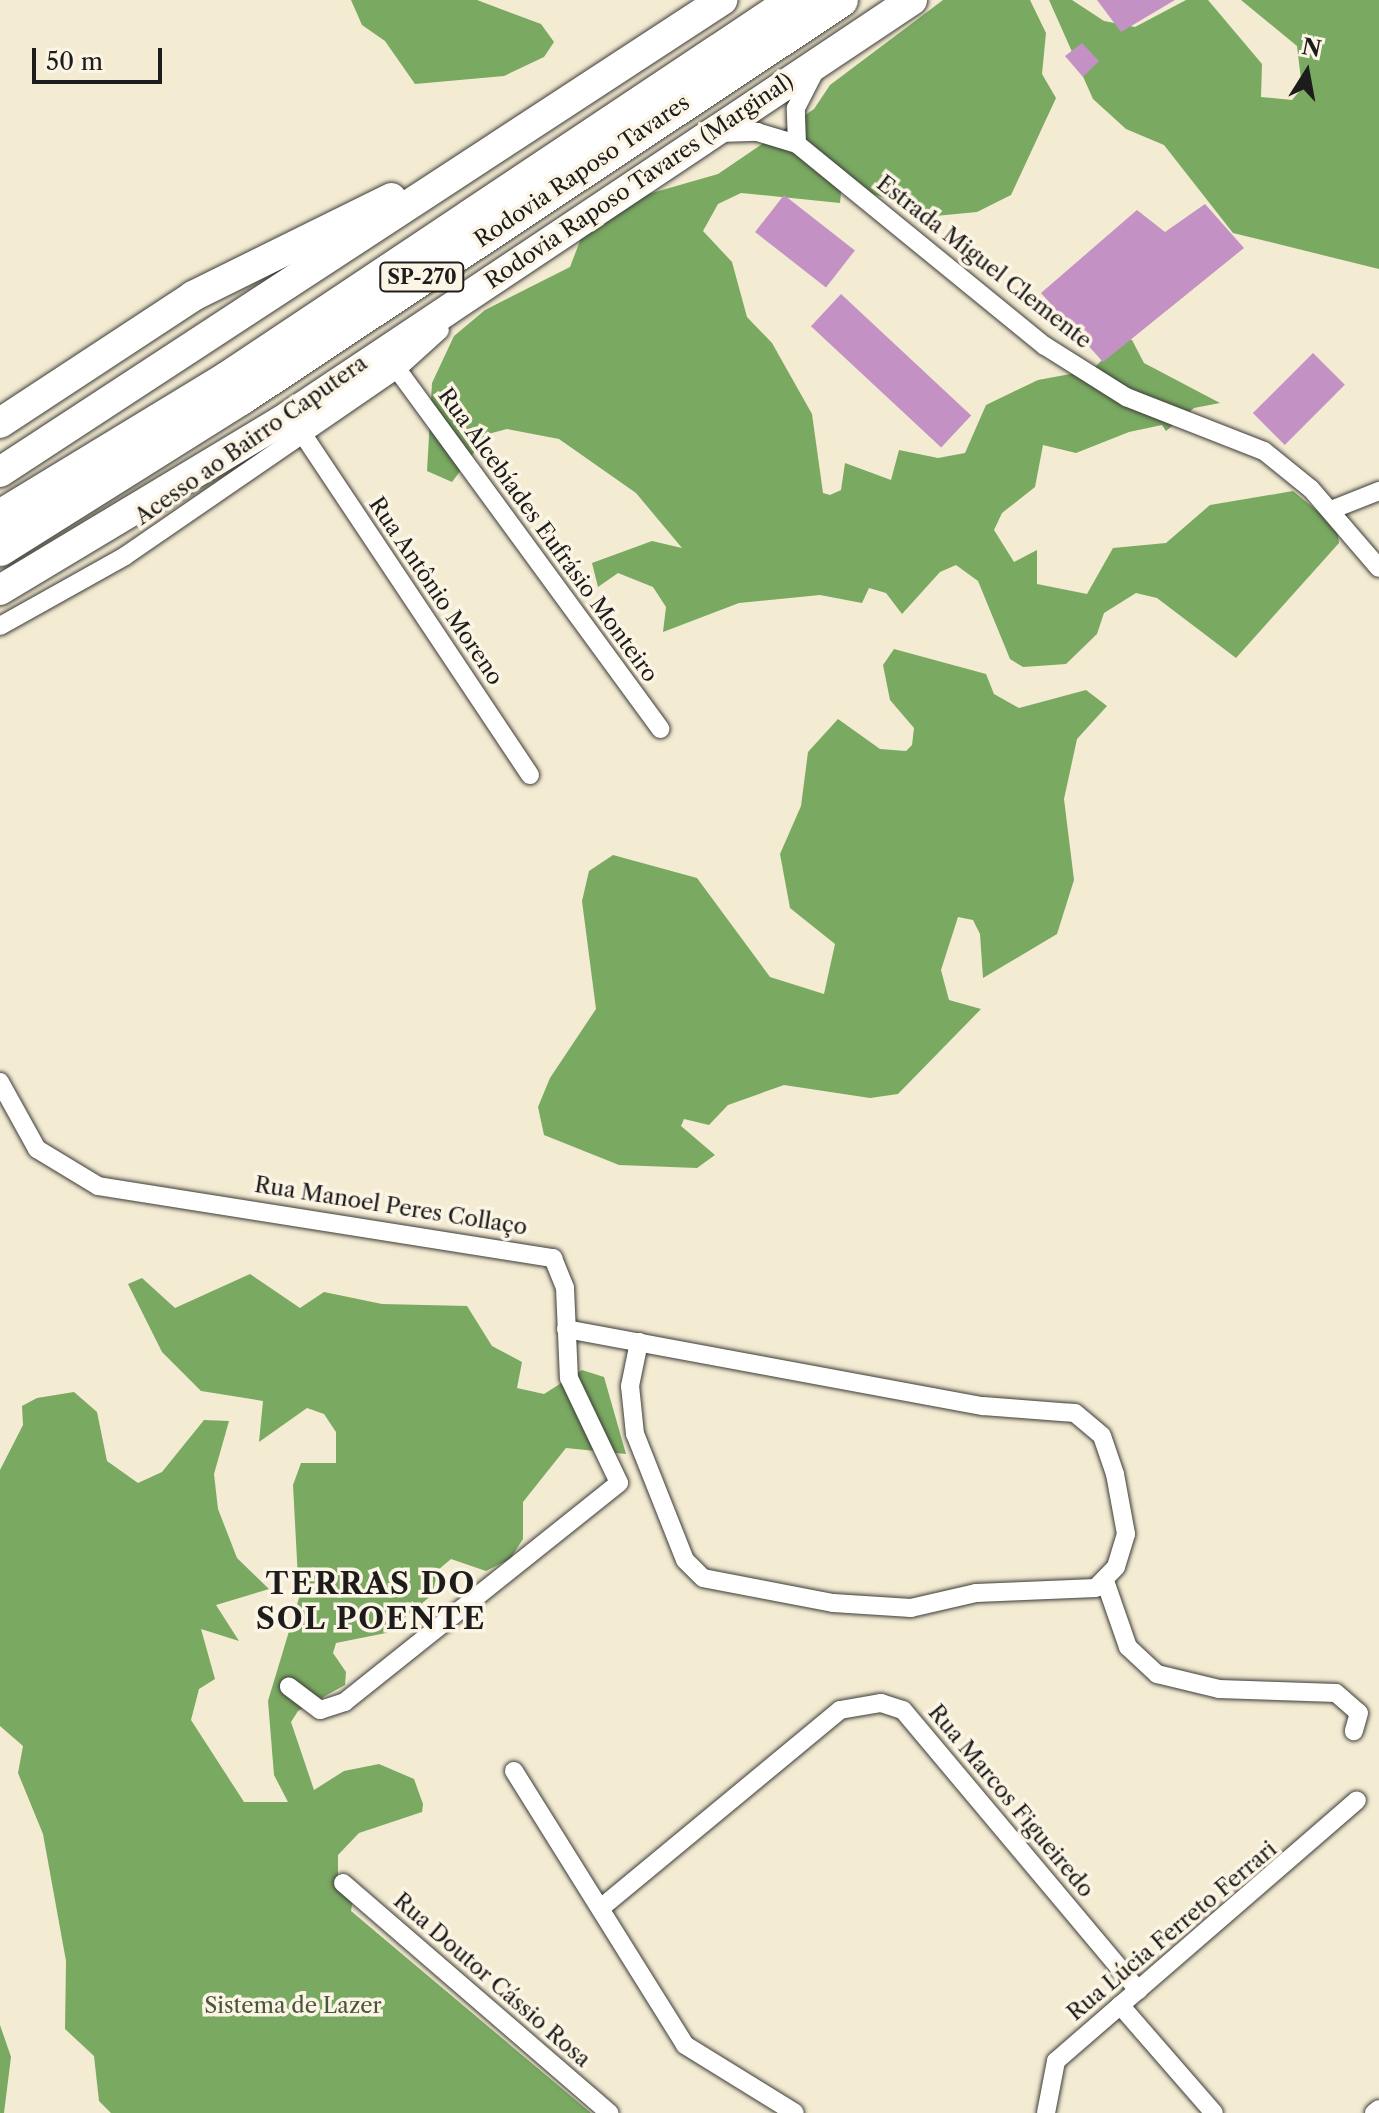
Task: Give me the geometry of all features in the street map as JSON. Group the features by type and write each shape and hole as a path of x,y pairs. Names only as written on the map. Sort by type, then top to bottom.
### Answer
{"highway":[{"name":"SP-270","path":"0,472 472,159 722,0"},
{"name":"Rodovia Raposo Tavares","path":"0,517 227,379 795,0"},
{"name":"Rodovia Raposo Tavares","path":"0,549 241,398 841,0"},
{"name":"Rodovia Raposo Tavares (Marginal)","path":"0,590 280,422 912,0"},
{"path":"0,423 193,296 472,159"}],"street":[{"path":"797,144 796,108 821,60"},
{"name":"Estrada Miguel Clemente","path":"709,135 757,132 797,144 1045,346 1126,397 1264,451 1331,510 1379,568"},
{"name":"Acesso ao Bairro Caputera","path":"0,626 125,556 397,369 510,266"},
{"name":"Rua Alcebíades Eufrásio Monteiro","path":"397,369 660,729"},
{"name":"Rua Antônio Moreno","path":"302,433 530,775"},
{"path":"1331,510 1379,491"},
{"name":"Rua Manoel Peres Collaço","path":"0,1082 37,1149 98,1186 553,1258 565,1288 569,1378 619,1483 345,1702 320,1710 289,1687"},
{"path":"566,1329 639,1342 983,1406 1053,1408 1089,1421 1102,1436 1124,1514 1122,1554 1105,1581 1075,1592 976,1593 911,1608 833,1603 703,1578 685,1560 635,1434 630,1386 639,1342"},
{"path":"1105,1581 1128,1647 1157,1674 1219,1689 1336,1693 1359,1713 1354,1731"},
{"name":"Rua Marcos Figueiredo","path":"602,1907 840,1710 881,1703 903,1710 1138,1990"},
{"path":"514,1771 602,1907 685,2045 795,2113"},
{"name":"Rua Lúcia Ferreto Ferrari","path":"1046,2113 1056,2061 1357,1800"},
{"name":"Rua Doutor Cássio Rosa","path":"343,1883 609,2113"},
{"path":"1120,2005 1214,2113"},
{"path":"1374,2113 1379,2109"}],"green space":[{"path":"351,0 477,0 541,24 554,42 544,57 504,76 415,84 385,41 362,25"},
{"path":"943,0 1030,0 1046,33 1042,74 1056,98 1011,195 977,212 935,216 842,183 840,203 741,193 718,204 703,231 732,262 747,317 772,343 812,414 823,493 830,495 841,490 845,463 891,480 899,450 938,458 965,453 986,405 1038,380 1092,370 1113,349 1113,336 1132,340 1144,363 1220,403 1194,408 1166,431 1162,425 1129,432 1076,453 1043,445 1035,487 1002,513 994,530 1014,562 1037,550 1037,584 1087,594 1113,548 1166,543 1210,505 1293,491 1337,527 1339,543 1236,658 1157,598 1136,593 1104,613 1097,634 1066,664 1023,667 1010,659 978,581 956,565 940,572 902,614 886,593 869,588 862,603 820,595 739,603 663,632 666,607 653,587 618,573 598,587 592,563 652,541 682,548 636,493 559,439 507,429 488,434 452,482 427,471 432,383 454,336 485,310 570,267 583,233 638,197 718,174 814,109 830,85"},
{"path":"1049,0 1072,0 1104,21 1135,27 1186,0 1208,0 1262,64 1261,97 1292,100 1302,88 1297,46 1241,0 1379,0 1379,269 1233,233 1164,145 1126,129 1093,99"},
{"path":"894,649 986,674 994,694 1019,708 1086,690 1107,706 1077,739 1064,799 1074,880 1057,934 983,978 980,934 973,920 958,917 941,970 949,1000 981,1009 898,1094 870,1098 784,1085 728,1105 709,1125 684,1119 681,1126 715,1155 697,1168 619,1165 544,1135 538,1107 550,1078 596,1009 582,901 589,871 613,855 697,878 770,977 824,994 835,944 790,908 780,854 801,806 808,752 838,719 880,749 906,751 912,745 914,728 890,700 883,665"},
{"name":"Sistema de Lazer","path":"250,1274 300,1308 324,1292 382,1304 467,1306 492,1346 522,1362 517,1388 544,1394 582,1370 604,1377 626,1454 566,1448 523,1502 523,1539 510,1559 486,1571 451,1559 438,1570 432,1595 386,1633 336,1643 333,1653 346,1672 345,1685 298,1711 291,1722 314,1790 344,1771 379,1764 414,1779 423,1804 422,1812 359,1833 338,1855 338,1881 353,1899 351,1911 591,2113 111,2113 99,2101 94,2056 65,2029 66,1961 43,1834 18,1773 23,1746 0,1726 0,1470 23,1425 22,1406 37,1398 74,1392 97,1412 107,1461 138,1483 162,1472 204,1420 229,1421 214,1474 218,1509 237,1558 269,1589 216,1605 239,1641 201,1629 215,1679 199,1689 191,1720 244,1802 288,1802 274,1775 268,1701 299,1598 293,1485 301,1463 336,1463 336,1432 324,1414 307,1408 259,1442 263,1401 201,1391 162,1352 128,1284 142,1278 175,1308"},
{"path":"0,2025 11,2057 4,2113 0,2113"}],"building":[{"path":"1097,0 1175,0 1121,32"},
{"path":"1082,43 1099,61 1083,77 1065,56"},
{"path":"784,195 855,250 826,287 755,232"},
{"path":"1205,204 1244,248 1103,362 1041,293 1137,210 1165,232"},
{"path":"841,294 971,415 941,448 811,326"},
{"path":"1313,353 1345,385 1285,445 1253,413"}],"district":[{"name":"TERRAS DO SOL POENTE","path":"371,1601"}]}
